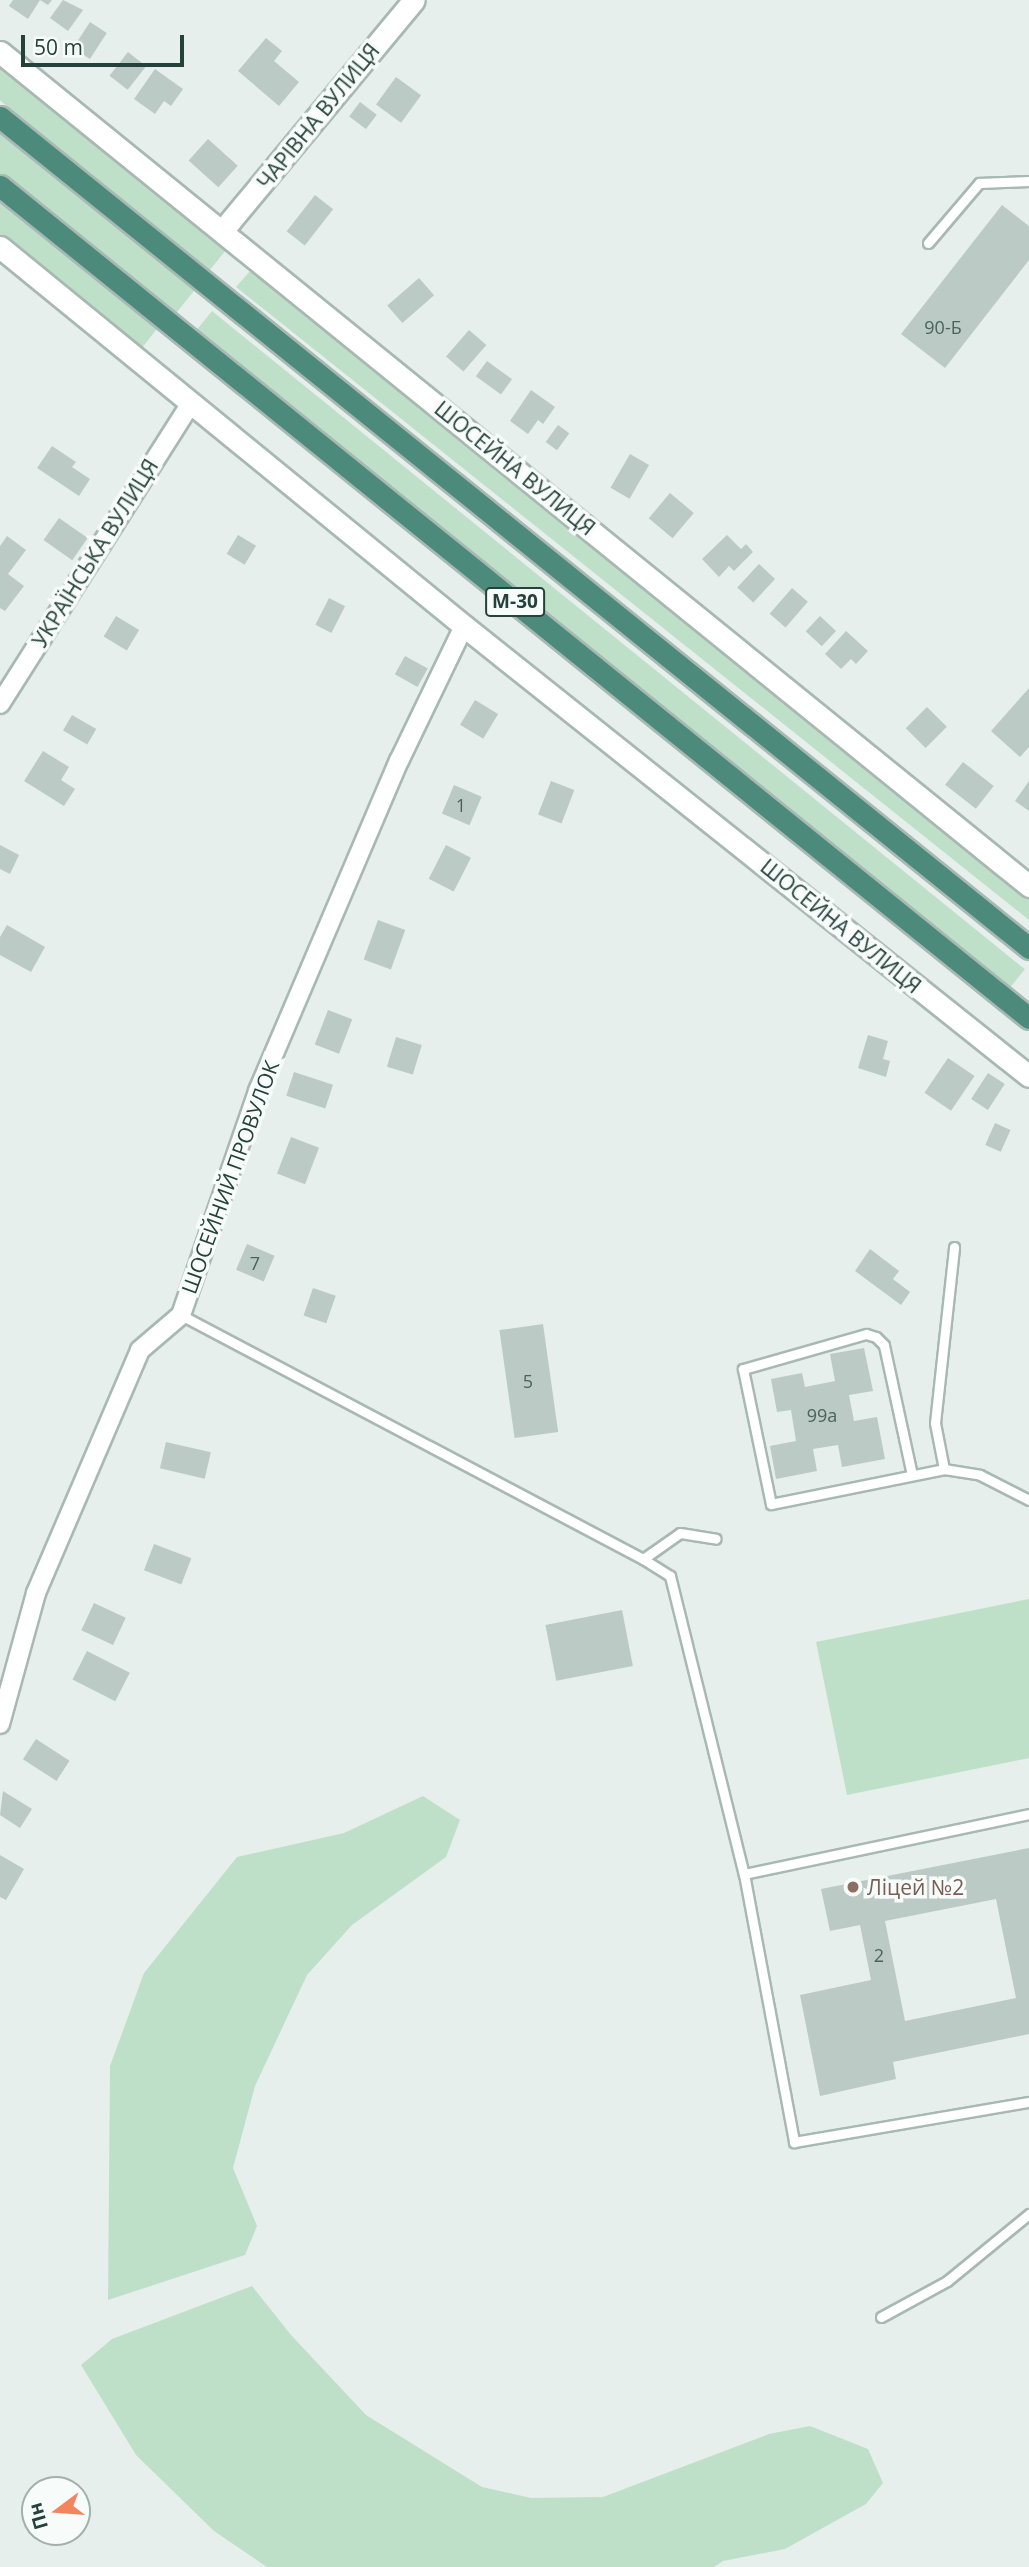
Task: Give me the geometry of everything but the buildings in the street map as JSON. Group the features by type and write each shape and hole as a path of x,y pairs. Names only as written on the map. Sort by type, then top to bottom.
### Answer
{"highway":[{"name":"М-30","path":"0,117 1029,948"},
{"name":"М-30","path":"0,186 1029,1018"}],"street":[{"name":"ЧАРІВНА ВУЛИЦЯ","path":"222,232 414,0"},
{"name":"ШОСЕЙНА ВУЛИЦЯ","path":"0,52 1029,886"},
{"name":"ШОСЕЙНА ВУЛИЦЯ","path":"0,247 464,626 1029,1076"},
{"name":"УКРАЇНСЬКА ВУЛИЦЯ","path":"0,704 191,403"},
{"name":"ШОСЕЙНИЙ ПРОВУЛОК","path":"0,1724 37,1593 140,1350 181,1315 258,1091 399,761 464,626"}],"lane":[{"path":"928,243 979,183 1029,181"},
{"path":"944,1468 934,1423 954,1247"},
{"path":"181,1315 643,1559 670,1576 744,1874 794,2142 1029,2102"},
{"path":"912,1475 884,1345 876,1337 866,1334 743,1369 771,1504 912,1475 944,1468 979,1475 1029,1500"},
{"path":"643,1559 680,1534 716,1539"},
{"path":"744,1874 1029,1814"},
{"path":"881,2317 947,2281 1029,2214"}],"green space":[{"path":"0,62 228,247 210,270 0,101"},
{"path":"0,127 197,287 170,320 0,182"},
{"path":"0,202 157,329 139,352 0,239"},
{"path":"250,271 1029,898 1029,920 236,287"},
{"path":"212,311 1025,969 1009,989 196,330"},
{"path":"1029,1599 1029,1758 847,1795 816,1642"},
{"path":"423,1796 460,1820 446,1857 352,1925 307,1975 255,2086 233,2168 257,2226 245,2255 108,2300 110,2066 144,1973 237,1857 344,1833"},
{"path":"252,2286 291,2335 366,2415 482,2487 531,2498 603,2497 769,2434 810,2426 868,2449 883,2483 866,2504 785,2549 723,2561 714,2567 267,2567 214,2531 136,2455 81,2365 112,2339"}],"place":[{"name":"Ліцей №2","path":"853,1887"}]}
